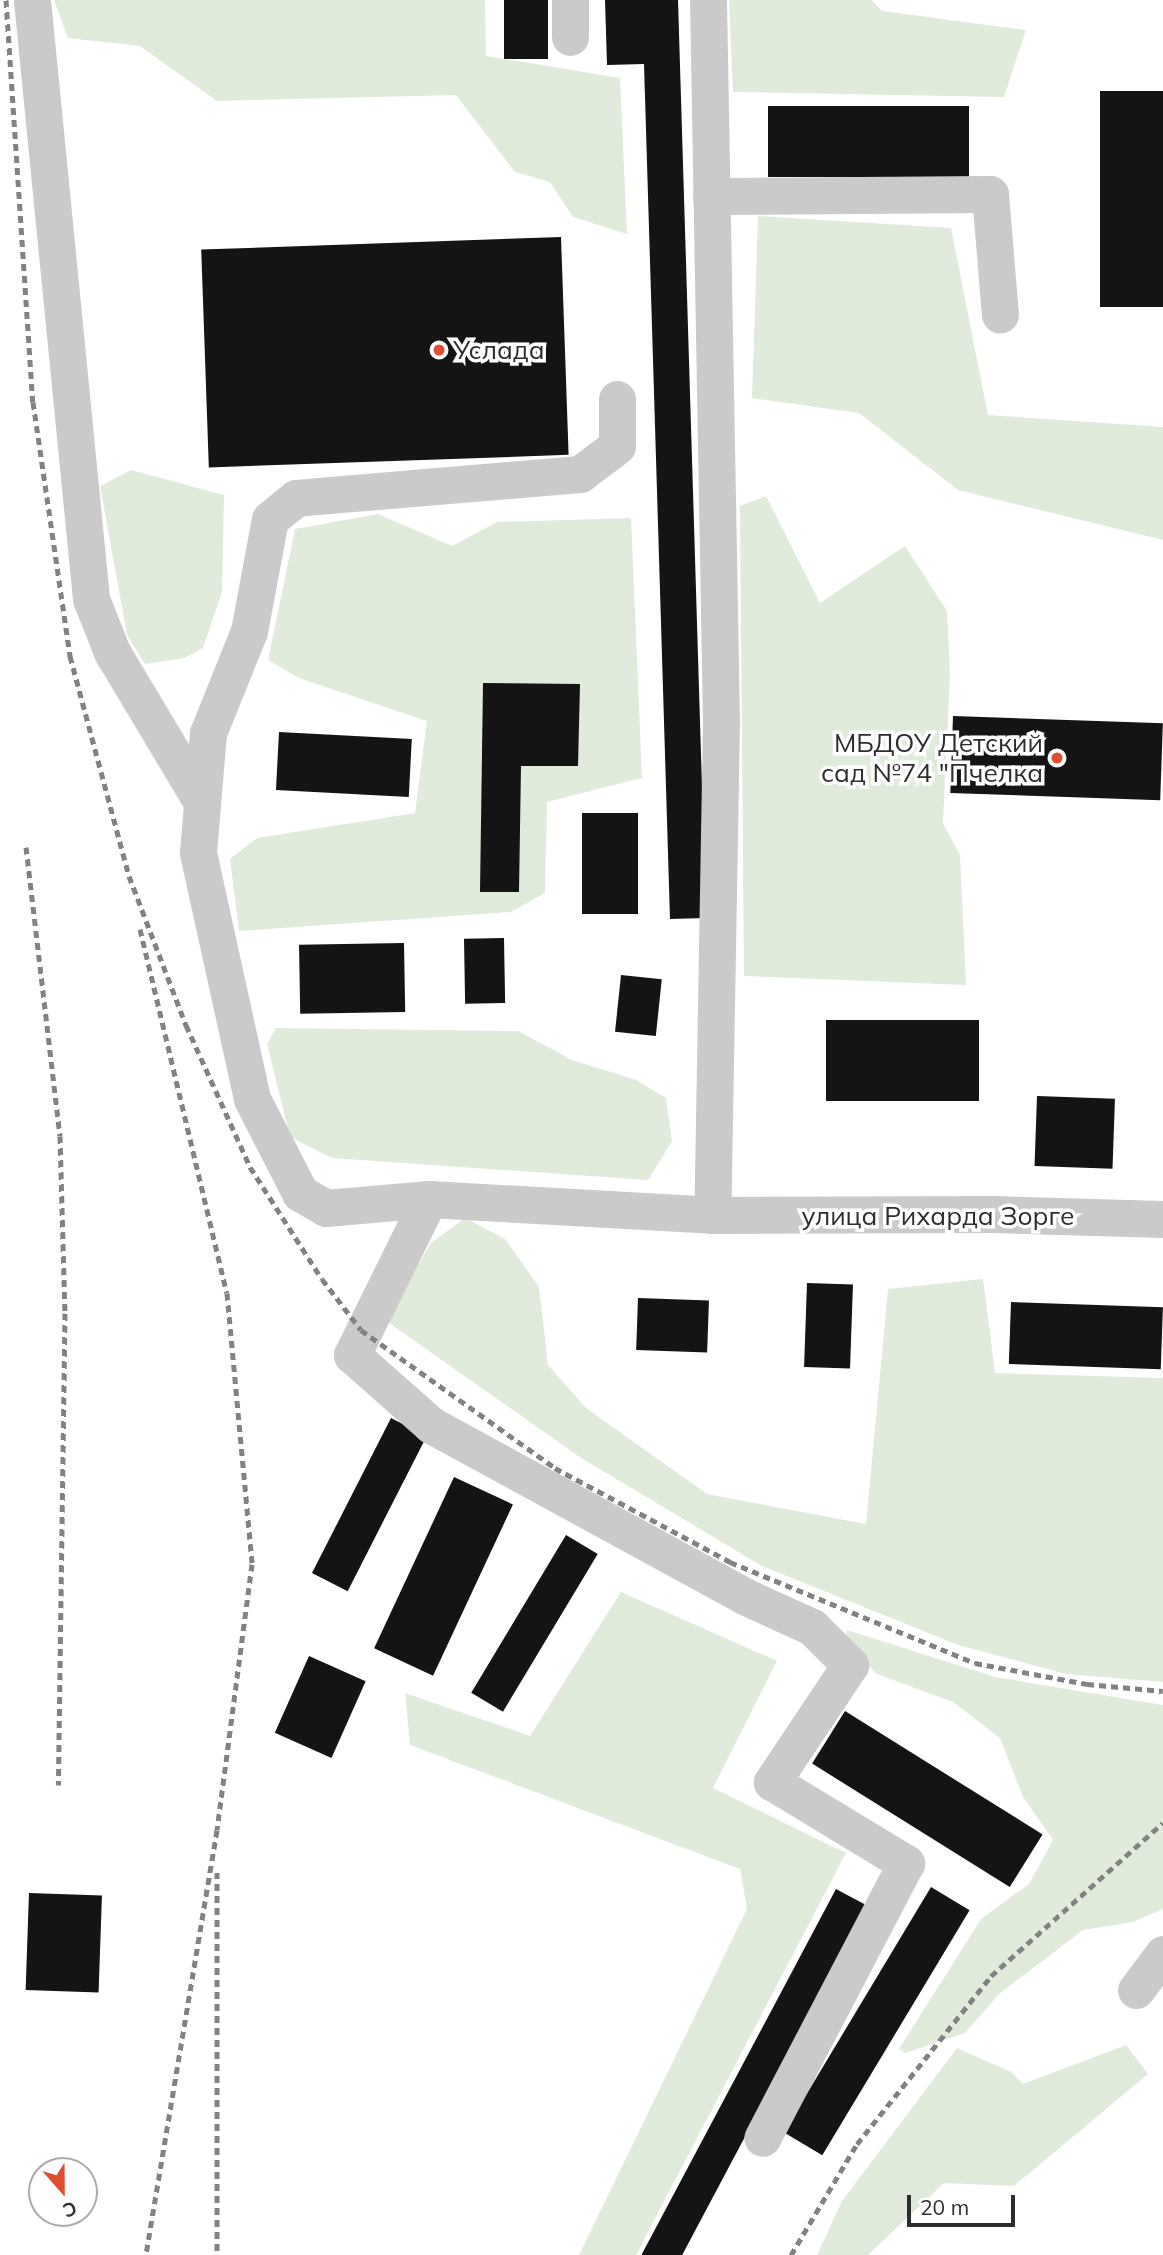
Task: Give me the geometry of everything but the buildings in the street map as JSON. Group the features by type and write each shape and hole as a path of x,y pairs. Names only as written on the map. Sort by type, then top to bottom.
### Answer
{"street":[{"path":"32,0 91,598 112,652 200,799"},
{"path":"570,0 570,37"},
{"path":"708,0 721,720 712,1215"},
{"path":"711,196 990,194 1000,315"},
{"name":"улица Рихарда Зорге","path":"617,399 617,446 580,474 296,498 270,519 249,631 208,733 200,799 198,853 252,1099 300,1193 326,1208 429,1199 712,1215 994,1213 1163,1219"},
{"path":"429,1199 352,1355 431,1425 744,1596 812,1627 850,1665 772,1782 906,1863 762,2138"},
{"path":"1136,1990 1163,1954"}],"green space":[{"path":"54,0 485,0 486,56 620,78 627,234 573,217 550,182 515,172 456,95 217,101 140,46 68,38"},
{"path":"729,0 872,0 882,11 1026,30 1004,97 733,92"},
{"path":"758,216 951,228 988,415 1163,427 1163,540 958,490 859,413 752,398"},
{"path":"131,470 224,495 222,592 203,648 184,658 145,664 127,635 100,486"},
{"path":"766,496 820,603 905,546 947,611 950,674 943,823 960,855 966,985 744,976 740,506"},
{"path":"378,514 452,546 497,522 631,518 642,778 547,802 545,893 511,912 239,931 230,859 257,838 415,813 427,721 299,678 268,660 295,529"},
{"path":"276,1028 518,1031 572,1060 636,1080 666,1098 672,1141 648,1180 332,1158 290,1137 267,1044"},
{"path":"465,1218 505,1239 539,1287 548,1365 586,1408 707,1494 866,1524 888,1289 983,1279 995,1373 1163,1378 1163,1682 1066,1674 958,1645 762,1566 581,1458 385,1320 431,1243"},
{"path":"621,1592 777,1661 713,1788 846,1853 636,2255 579,2255 747,1909 740,1869 410,1745 405,1693 530,1736"},
{"path":"847,1630 995,1677 1163,1705 1163,1909 1133,1922 1083,1930 999,1994 965,2033 905,2053 899,2049 981,1919 1029,1884 1053,1840 1023,1797 1000,1738 953,1702 877,1674 844,1642"},
{"path":"1126,2045 1148,2074 1014,2186 944,2183 868,2255 817,2255 842,2201 957,2048 1011,2072 1023,2084"}],"railway":[{"path":"6,0 33,402 70,656 129,876 186,1025 250,1167 322,1279 361,1330 555,1468 730,1562 975,1663 1087,1684 1163,1691"},
{"path":"26,847 60,1136 65,1313 58,1785"},
{"path":"140,929 227,1293 252,1564 217,1830 146,2255"},
{"path":"791,2255 857,2144 991,1976 1163,1823"},
{"path":"217,1872 217,2255"}],"place":[{"name":"Услада","path":"439,350"},
{"name":"МБДОУ Детский сад №74 \"Пчелка","path":"1057,758"}]}
